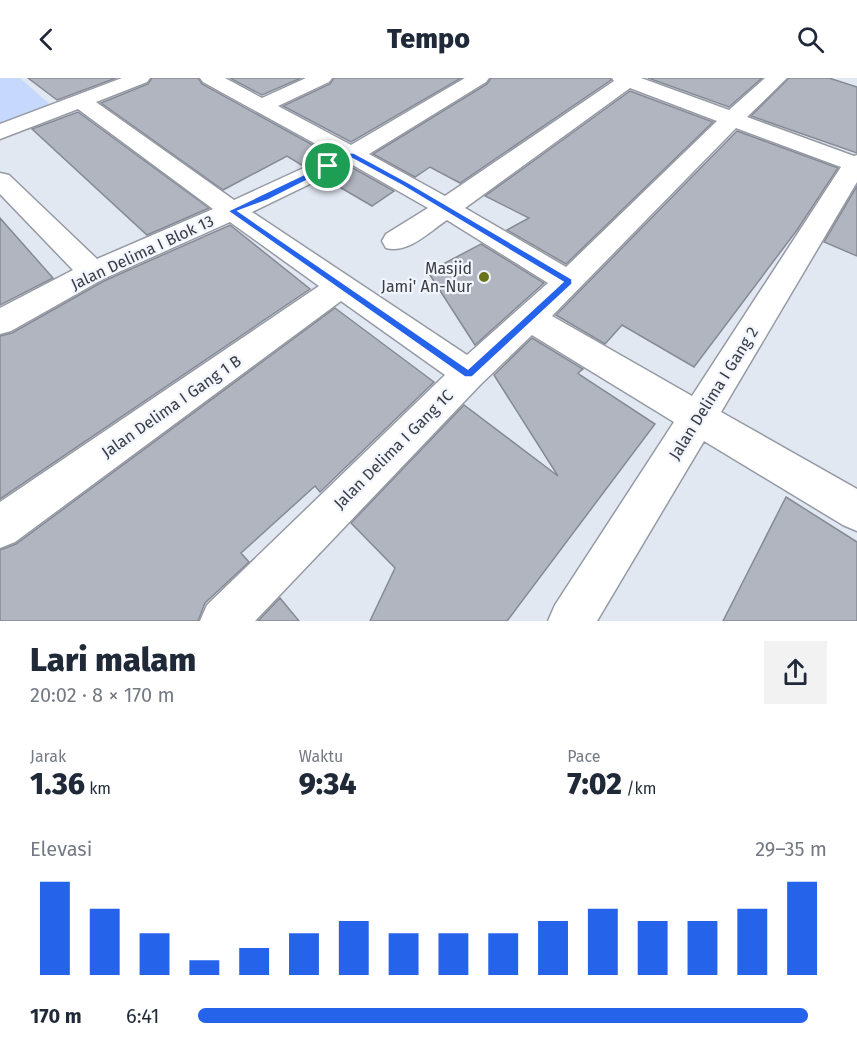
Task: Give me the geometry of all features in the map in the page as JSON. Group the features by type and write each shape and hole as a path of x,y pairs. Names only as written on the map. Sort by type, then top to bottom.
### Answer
{"street":[{"path":"0,132 141,78"},
{"path":"210,78 351,155 569,282"},
{"path":"262,106 322,78"},
{"name":"Jalan Delima I Blok 13","path":"0,322 93,272 265,198 351,155 479,78"},
{"name":"Jalan Delima I Gang 1C","path":"223,621 469,374 569,282 732,118 777,78"},
{"path":"396,241 445,209 627,79 856,164"},
{"path":"80,101 232,211 469,374"},
{"name":"Jalan Delima I Gang 2","path":"571,621 696,417 856,164"},
{"path":"0,180 93,272"},
{"name":"Jalan Delima I Gang 1 B","path":"0,527 341,286"},
{"path":"530,319 857,511"}],"shaded area":[{"path":"0,78 20,78 54,108 0,129"}],"building":[{"path":"28,78 116,78 57,100"},
{"path":"152,78 198,78 202,84 329,154 303,166 287,156 223,190 101,103 148,84"},
{"path":"230,78 301,78 262,95"},
{"path":"334,78 461,78 351,142 283,106 330,84"},
{"path":"491,78 610,78 611,80 460,183 430,167 415,177 373,154 487,84"},
{"path":"648,78 762,78 729,107"},
{"path":"789,78 829,78 857,87 857,153 751,116"},
{"path":"630,91 713,122 566,264 507,230 529,218 485,196"},
{"path":"78,112 209,208 147,235 32,129"},
{"path":"737,131 838,168 797,230 694,367 622,325 605,344 556,315"},
{"path":"351,167 394,191 372,206 326,179"},
{"path":"857,186 857,256 824,242"},
{"path":"0,218 53,278 0,305"},
{"path":"230,225 310,289 0,499 0,336 12,333 104,281"},
{"name":"Masjid Jami' An-Nur","path":"481,244 544,283 475,345 428,272"},
{"path":"335,308 434,382 320,492 315,486 241,553 249,562 205,603 198,621 0,621 0,550 16,544"},
{"path":"532,338 583,369 578,373 580,375 655,424 507,621 370,621 395,568 351,523 464,405 558,476 494,375"},
{"path":"786,497 857,542 857,621 723,621"},
{"path":"280,598 299,621 258,621"}],"place":[{"name":"Masjid Jami' An-Nur","path":"484,277"}],"route":[{"path":"351,155 406,184 569,282 469,374 276,239 232,211 265,198 328,166 351,155"}]}
